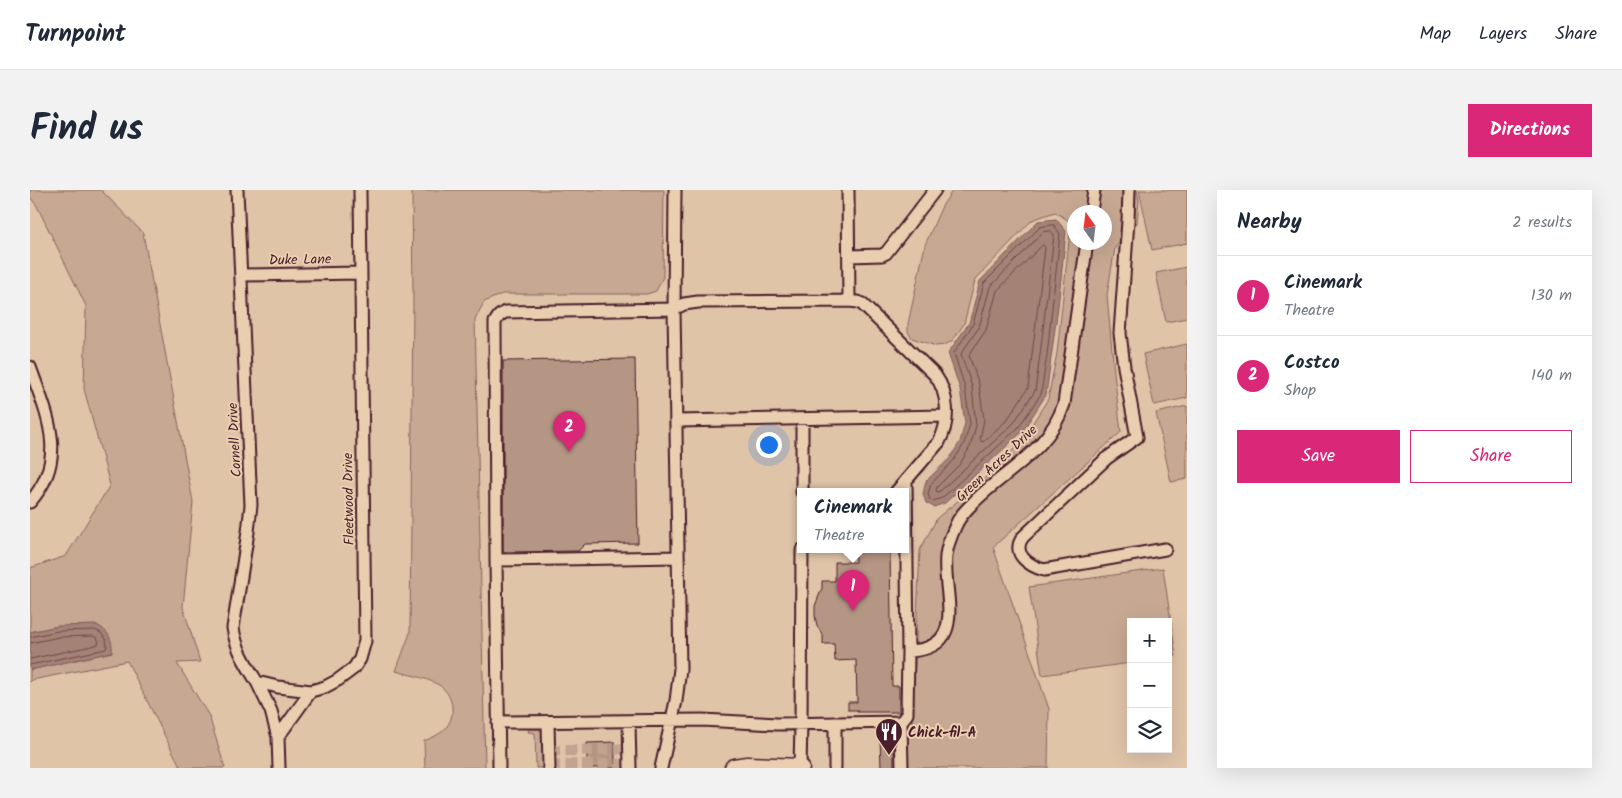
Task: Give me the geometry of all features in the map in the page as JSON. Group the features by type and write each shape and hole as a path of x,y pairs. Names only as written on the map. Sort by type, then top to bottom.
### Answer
{"highway":[{"path":"734,768 747,766 800,768"}],"street":[{"name":"Cornell Drive","path":"237,190 251,505 233,628 238,651 257,682 271,711 278,737"},
{"name":"Fleetwood Drive","path":"278,737 311,692 325,687 349,673 360,659 365,641 360,190"},
{"path":"661,768 679,686 680,669 674,309 675,190"},
{"path":"848,190 849,301"},
{"path":"849,256 882,255 886,253 935,190"},
{"path":"1092,205 1094,190"},
{"path":"1129,190 1120,333 1124,367 1137,437 1107,458 1023,537 1019,543 1019,548 1025,561 1044,570 1165,549"},
{"name":"Green Acres Drive","path":"908,651 926,649 934,645 946,632 950,608 946,555 949,540 956,524 983,494 1037,449 1059,418 1064,404 1086,250"},
{"name":"Duke Lane","path":"241,275 360,273"},
{"path":"499,768 495,322 499,316 506,312 674,309 684,304 698,302 858,302 936,375 944,393 945,430 939,442 899,488"},
{"path":"30,367 48,415 52,447 47,474 30,502"},
{"path":"676,421 946,416"},
{"path":"802,419 802,488"},
{"path":"906,480 906,488"},
{"path":"800,768 802,724 802,553"},
{"path":"902,768 901,722 907,714 907,553"},
{"path":"496,560 678,557"},
{"path":"257,682 311,692"},
{"path":"498,722 708,720 763,724 802,724 901,722"},
{"path":"629,721 630,768"},
{"path":"548,722 549,768"},
{"path":"835,723 835,768"},
{"path":"278,737 280,768"},
{"path":"830,768 830,753 835,747"}],"shaded area":[{"path":"30,190 101,190 143,233 193,502 183,607 200,662 177,663 209,716 225,768 181,768 127,661 32,680 30,682 30,670 112,652 58,626 30,632 30,568 66,556 110,485 84,389 86,306 37,206 30,197"},
{"path":"412,190 664,190 663,277 656,291 647,294 502,294 484,302 475,320 485,768 425,768 424,741 440,733 448,724 452,711 450,698 437,684 396,671 410,633"},
{"path":"953,190 1137,190 1139,200 1137,223 1115,248 1107,295 1121,432 993,547 1049,709 1048,768 904,768 906,742 912,724 920,550 937,518 981,482 1020,443 1048,399 1057,353 1068,250 1112,250 1112,205 1067,205 1067,220 1055,212 1032,220 975,280 964,324 953,340 945,345 936,346 912,338 908,332 908,324 925,245 942,206"},
{"path":"1139,190 1187,190 1187,243 1152,250"},
{"path":"1187,267 1187,318 1166,322 1156,273"},
{"path":"1187,344 1187,398 1154,405 1143,354"},
{"path":"1187,406 1187,479 1171,482 1156,413"},
{"path":"1163,568 1170,618 1127,618 1127,664 1042,675 1029,587"},
{"path":"1172,629 1176,656 1172,657"},
{"path":"529,729 538,729 542,732 543,768 536,768 535,733 528,732"}],"water":[{"path":"1056,219 1066,231 1046,395 1022,432 945,503 934,507 926,503 923,494 926,481 950,458 960,442 965,423 960,389 948,353 969,323 980,281 1038,221"},
{"path":"97,625 109,636 112,643 112,652 30,670 30,632 58,626"}],"building":[{"path":"635,359 638,543 585,544 578,551 503,552 503,361"},
{"path":"855,553 890,553 892,686 899,686 899,712 857,712 857,710 848,710 848,702 857,702 856,660 835,661 834,644 823,644 823,635 817,626 815,606 822,588 822,581 835,581 835,562 855,562"},
{"name":"Chick-fil-A","path":"880,737 894,737 894,768 881,768"},
{"path":"615,742 615,768 587,768 587,743"}],"tunnel":[{"path":"549,751 630,749"},
{"path":"549,765 630,764"}],"place":[{"name":"Costco","path":"569,452"},
{"name":"Cinemark","path":"853,611"},
{"name":"Chick-fil-A","path":"889,756"}]}
